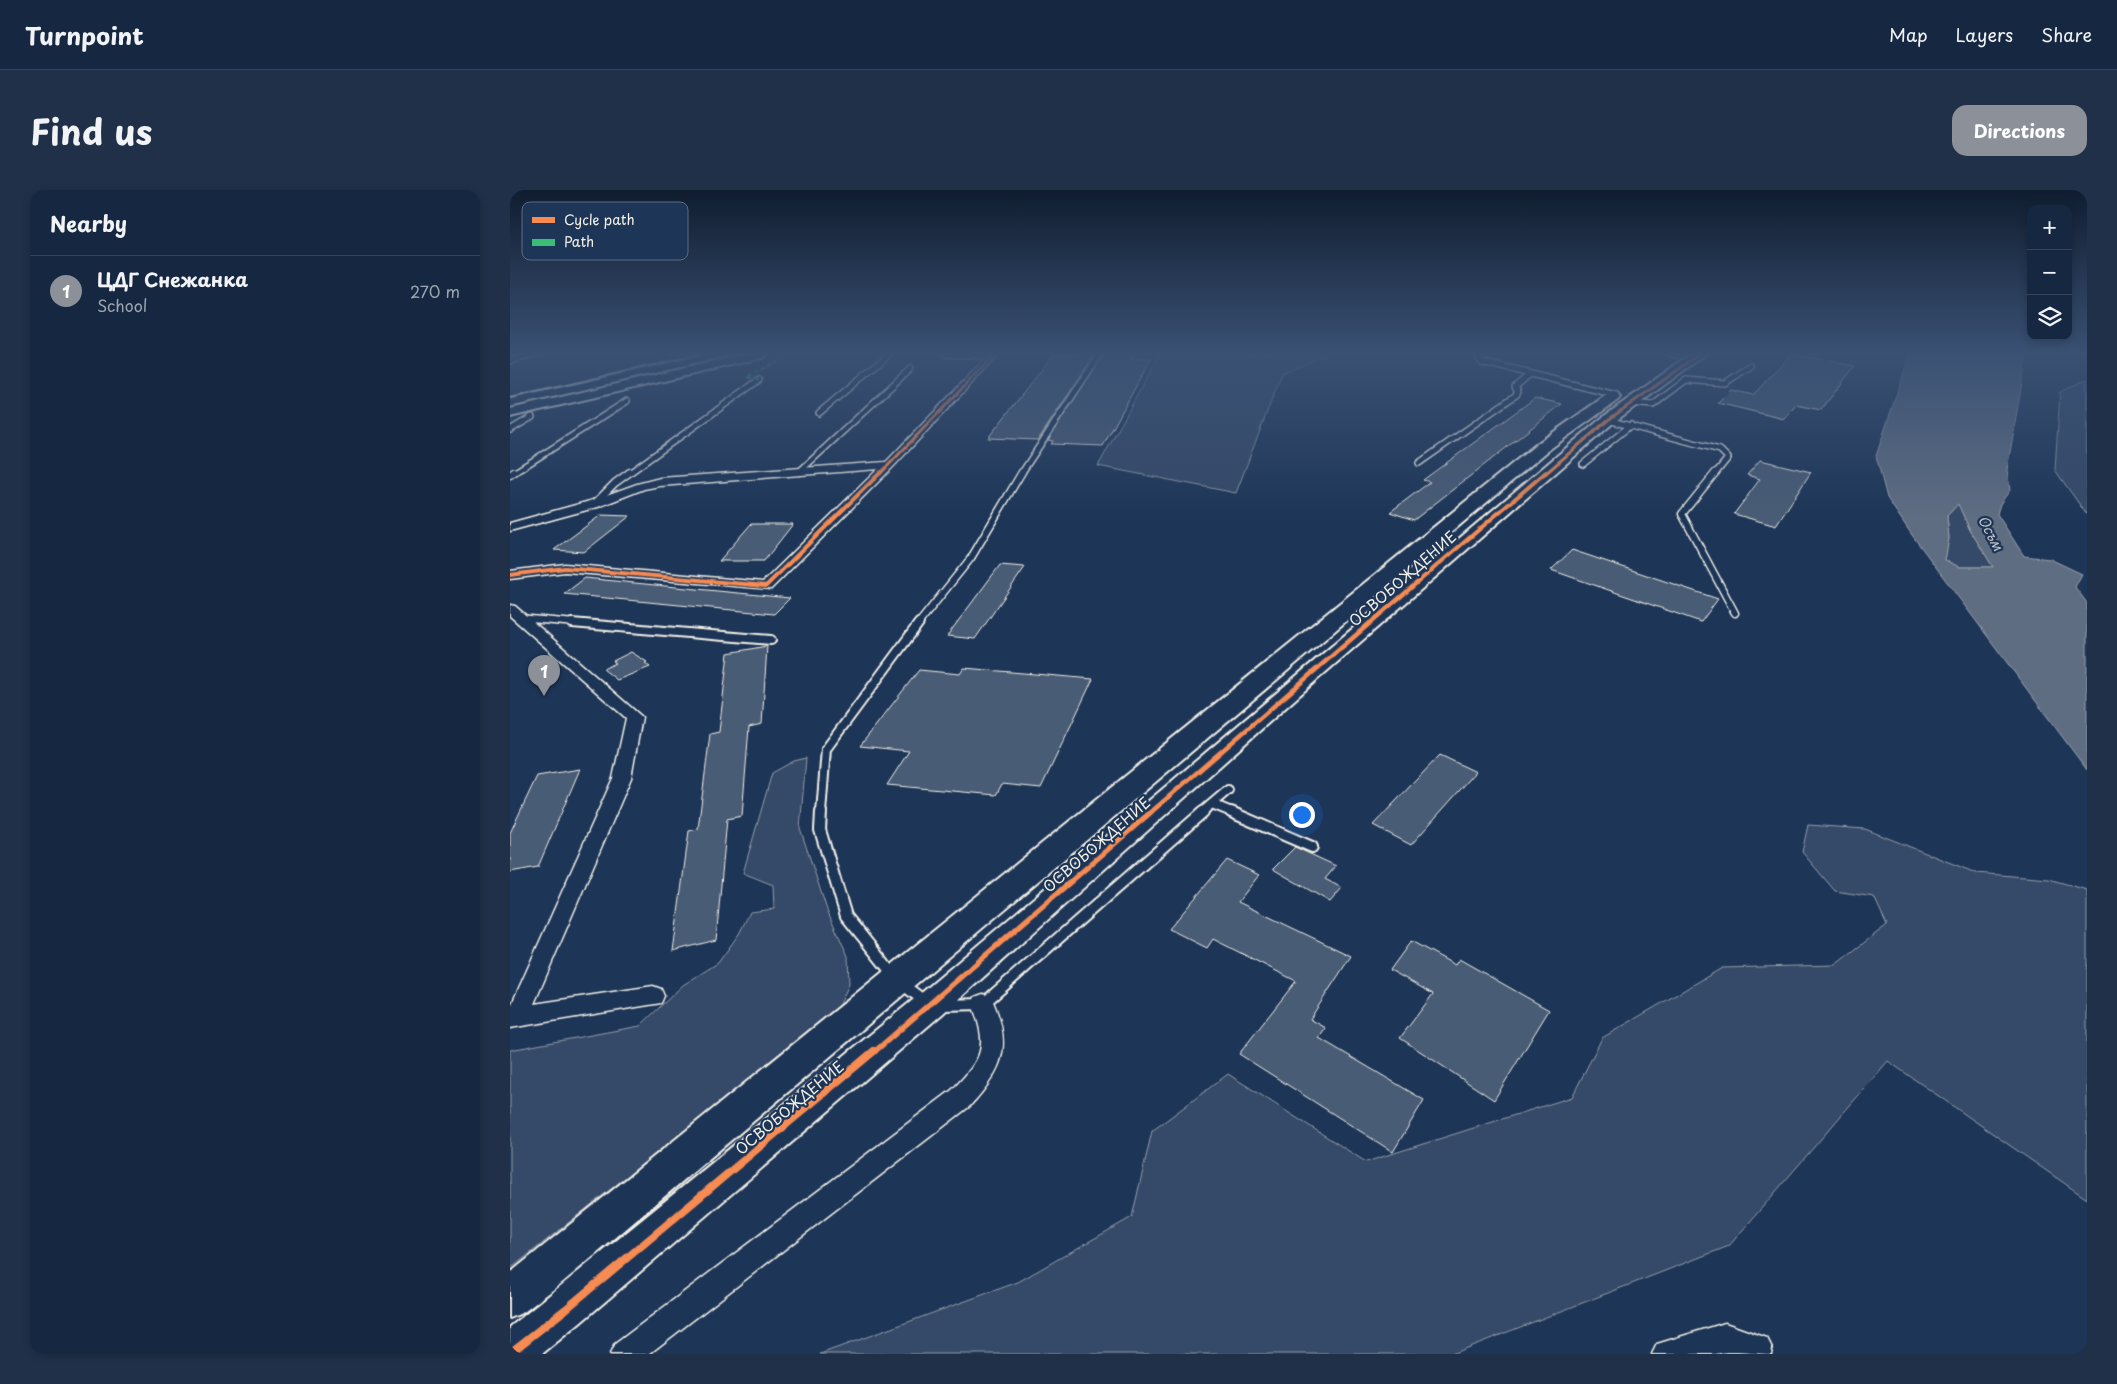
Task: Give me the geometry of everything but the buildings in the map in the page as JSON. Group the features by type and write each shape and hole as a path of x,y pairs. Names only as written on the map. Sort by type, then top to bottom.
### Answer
{"street":[{"path":"510,413 530,408"},
{"path":"510,575 565,568 766,586 889,465 943,408"},
{"name":"ОСВОБОЖДЕНИЕ","path":"510,1353 566,1309 930,1005 1304,679 1624,408"},
{"name":"ОСВОБОЖДЕНИЕ","path":"510,1298 549,1268 1515,470 1621,411"},
{"path":"510,527 594,504 641,486 660,482 889,465"},
{"path":"514,614 634,717 622,778 514,1017"},
{"path":"514,1017 652,996"},
{"path":"625,1354 961,1098 977,1081 990,1061 995,1041 993,1027 983,1004"},
{"path":"1667,1354 1726,1337 1756,1348 1756,1354"}],"lane":[{"path":"510,475 615,408"},
{"path":"594,504 615,483 719,408"},
{"path":"819,414 826,408"},
{"path":"799,472 868,408"},
{"path":"1064,408 1035,451 971,558 904,642 826,749 820,830 846,916 898,980 930,1005 983,1004 1228,790"},
{"path":"1419,463 1497,408"},
{"path":"1614,408 1720,450 1728,458 1682,514 1735,613"},
{"path":"1583,464 1621,411 1635,408"},
{"path":"510,430 532,417"},
{"path":"514,614 771,640"},
{"path":"1212,804 1312,847"}],"shaded area":[{"path":"1130,408 1268,408 1236,493 1098,466"},
{"path":"2059,408 2087,408 2087,515 2055,470"},
{"path":"1958,504 1970,530 1993,567 1959,567 1945,560 1949,538 1947,516"},
{"path":"806,758 800,828 827,910 848,956 849,984 838,1009 510,1269 510,1050 640,1026 683,985 718,963 739,934 750,912 774,909 773,885 743,873 772,773 794,761"},
{"path":"1808,825 1865,829 1976,873 2049,879 2087,890 2087,1199 1888,1061 1729,1246 1451,1354 820,1354 1018,1282 1132,1217 1152,1131 1228,1074 1366,1162 1572,1097 1602,1038 1722,968 1835,965 1887,925 1874,897 1835,891 1802,852"}],"water":[{"name":"Осъм","path":"1892,408 2018,408 2007,470 2010,490 2000,504 1997,514 2024,556 2050,559 2082,574 2075,587 2087,603 2087,770 1912,535 1887,498 1876,456","holes":["1958,504 1970,530 1993,567 1959,567 1945,560 1949,538 1947,516"]}],"cycle path":[{"path":"510,575 565,568 766,586 889,465 943,408"},
{"path":"510,1353 566,1309 930,1005 1304,679 1608,420 1624,408"}],"place":[{"name":"ЦДГ Снежанка","path":"544,696"}]}
